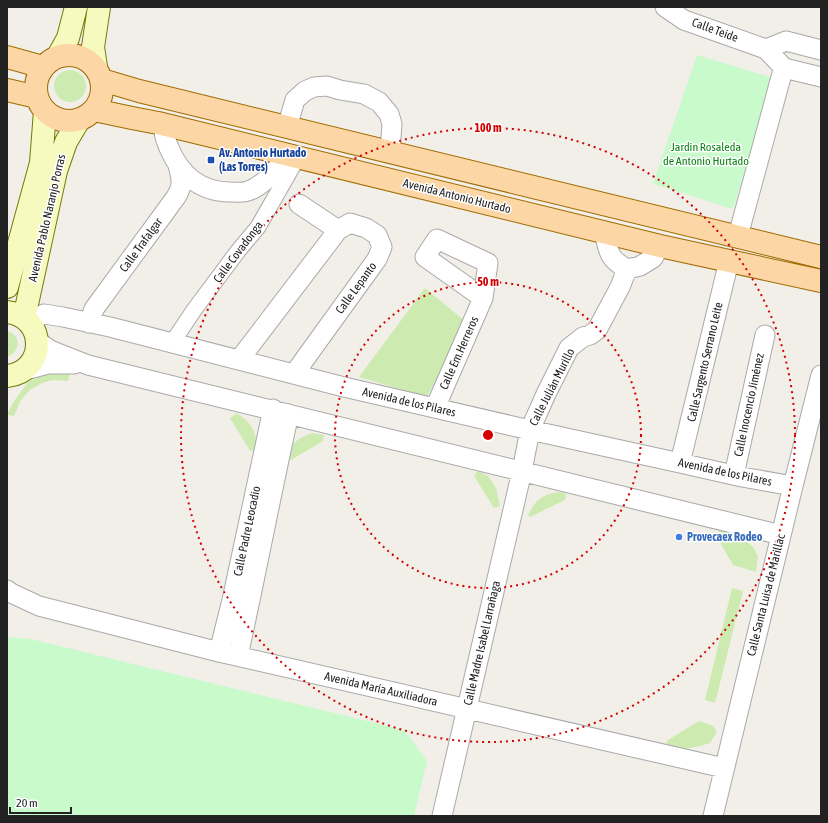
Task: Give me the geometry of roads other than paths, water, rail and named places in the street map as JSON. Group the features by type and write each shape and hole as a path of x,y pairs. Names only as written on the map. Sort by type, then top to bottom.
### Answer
{"main road":[{"path":"41,104 36,90 36,83 39,74 68,38 76,7"},
{"path":"7,90 41,104 56,119 66,121 87,115 96,107 102,96 103,88 93,47 99,7"},
{"path":"7,57 51,61 71,54 81,56 89,61 99,73 139,91 821,257"},
{"name":"Avenida Pablo Naranjo Porras","path":"7,287 41,163 41,104"},
{"name":"Avenida Pablo Naranjo Porras","path":"19,317 56,171 66,142 87,115"},
{"name":"Avenida Antonio Hurtado","path":"87,115 132,118 164,125 660,246 821,281"},
{"path":"12,377 32,362 37,347 34,330 19,317"}],"street":[{"name":"Calle Teide","path":"665,7 684,20 766,49"},
{"path":"821,50 786,41 766,49 784,68 821,77"},
{"path":"738,236 780,77 784,68"},
{"path":"287,127 295,100 305,91 314,87 327,86 364,94 379,102 389,114 392,124 390,151"},
{"path":"164,125 165,138 173,158 178,165 190,178 211,190 224,192 248,191 258,187 294,156"},
{"name":"Calle Covadonga","path":"172,343 194,310 258,227 294,156"},
{"name":"Calle Trafalgar","path":"88,323 94,309 181,189 178,165"},
{"path":"239,360 338,230 299,204"},
{"name":"Calle Lepanto","path":"294,374 377,260 382,247 377,235 366,228 350,223 338,230"},
{"path":"604,232 612,258 627,269 640,266 648,262 653,258 660,246"},
{"name":"Calle Sargento Serrano Leite","path":"680,462 729,261"},
{"name":"Calle Julián Murillo","path":"522,471 530,430 569,348 583,337 598,330 620,287 627,269"},
{"name":"Calle Em.Herreros","path":"435,408 483,298"},
{"name":"Avenida de los Pilares","path":"19,317 44,314 63,317 530,430 734,475 793,486"},
{"name":"Calle Inocencio Jiménez","path":"734,475 765,335"},
{"path":"37,341 50,350 88,365 781,535"},
{"path":"12,377 48,364 88,365"},
{"name":"Calle Santa Luisa de Marillac","path":"713,816 821,375"},
{"name":"Calle Padre Leocadio","path":"219,652 281,412"},
{"name":"Calle Padre Leocadio","path":"238,656 277,467 281,412"},
{"name":"Calle Madre Isabel Larrañaga","path":"442,816 522,471"},
{"name":"Avenida María Auxiliadora","path":"7,590 39,606 219,652 724,768"},
{"name":"Avenida María Auxiliadora","path":"7,606 39,606"}],"place":[{"name":"Av. Antonio Hurtado (Las Torres)","path":"211,160"},
{"name":"Provecaex Rodeo","path":"679,537"}],"park label":[{"name":"Jardin Rosaleda de Antonio Hurtado","path":"706,154"}]}
